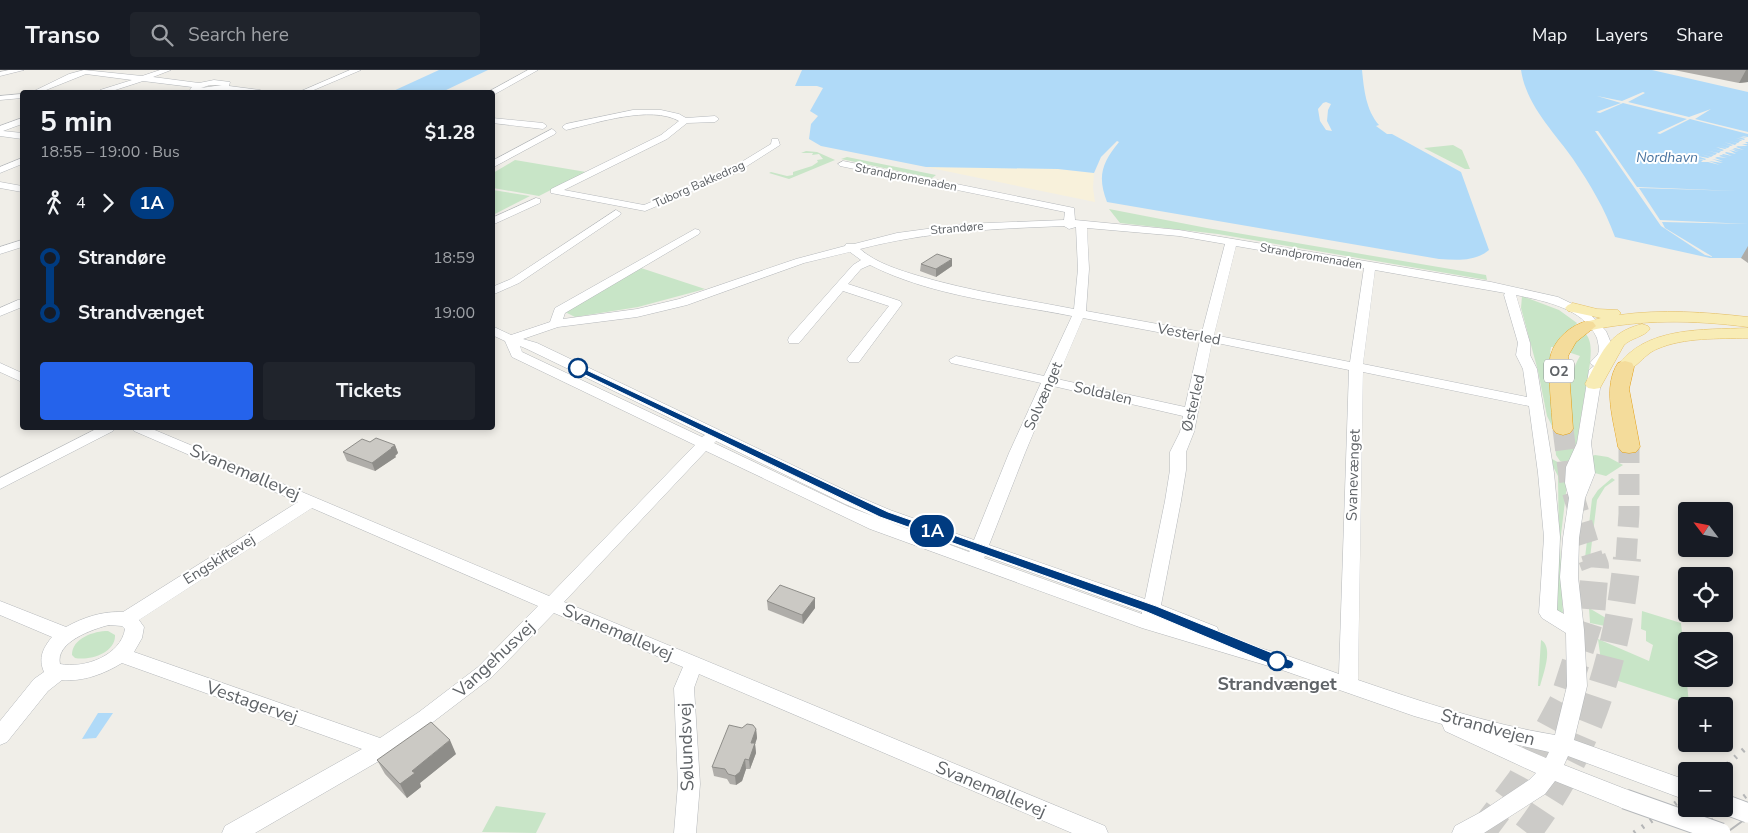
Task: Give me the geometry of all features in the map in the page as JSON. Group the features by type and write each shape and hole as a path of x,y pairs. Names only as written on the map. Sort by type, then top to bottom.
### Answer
{"highway":[{"name":"O2","path":"1563,429 1559,356 1563,346 1573,335 1593,328"},
{"name":"O2","path":"1625,367 1618,389 1629,447"}],"main road":[{"path":"1573,308 1597,314 1625,312 1659,314"},
{"name":"O2","path":"1593,328 1616,319 1659,314 1696,325 1748,331"},
{"name":"O2","path":"1625,367 1630,359 1642,349 1656,343 1683,337 1696,325 1748,322"},
{"path":"1593,328 1696,325"},
{"path":"1594,384 1618,342 1624,336 1642,328"}],"street":[{"path":"0,74 20,70"},
{"path":"40,90 62,80 93,70"},
{"path":"110,90 167,70"},
{"path":"308,90 357,70"},
{"path":"319,90 366,70"},
{"path":"495,90 534,70"},
{"path":"85,72 142,79 198,90 212,82 226,83 227,85 222,88 241,90"},
{"path":"0,98 20,96"},
{"path":"495,120 566,127 633,113 661,113 676,116 685,121 715,119"},
{"name":"Tuborg Bakkedrag","path":"685,121 664,138 554,191 645,208 733,171 776,145 775,141"},
{"path":"0,131 20,122"},
{"path":"495,156 550,127"},
{"path":"495,163 550,127"},
{"path":"0,131 20,136"},
{"path":"0,165 20,157"},
{"path":"0,170 20,162"},
{"name":"Strandpromenaden","path":"843,164 1070,210 1073,225 1155,230 1513,290 1573,308 1593,328"},
{"path":"0,185 20,190"},
{"path":"0,189 20,190"},
{"path":"0,194 20,197"},
{"path":"495,221 536,201"},
{"path":"495,291 515,281 616,213"},
{"name":"Strandøre","path":"510,340 556,324 628,315 683,302 800,260 850,246 931,230 999,225 1073,225"},
{"name":"Solvænget","path":"977,555 1017,453 1079,313 1082,295 1083,244 1073,225"},
{"path":"556,324 559,311 695,232"},
{"name":"Østerled","path":"1150,616 1178,470 1178,452 1187,432 1207,338 1231,242"},
{"path":"0,251 20,244"},
{"name":"Vesterled","path":"850,246 869,261 891,271 936,286 1536,402"},
{"path":"794,340 857,267 869,261"},
{"name":"Svanevænget","path":"1348,685 1356,368 1370,266"},
{"path":"841,286 896,304 854,359"},
{"path":"1513,290 1510,295 1524,343 1523,355 1530,369 1546,473 1552,537 1548,613 1575,630"},
{"name":"Strandpromenaden","path":"1540,297 1593,328"},
{"path":"0,312 20,304"},
{"path":"1463,833 1489,820 1537,787 1551,770 1563,745 1577,686 1575,630 1569,577 1571,538 1577,498 1587,473 1584,443 1594,384 1598,363 1605,353 1605,343 1593,328"},
{"name":"Strandvejen","path":"495,332 510,340 517,354 709,438 843,511 977,555 1414,708 1533,740 1563,745 1678,787"},
{"name":"Soldalen","path":"956,360 1191,413"},
{"path":"0,367 20,375"},
{"path":"0,382 20,375"},
{"path":"0,484 104,430"},
{"name":"Svanemøllevej","path":"144,430 551,604 1097,833"},
{"name":"Vangehusvej","path":"233,833 312,791 384,748 444,705 484,672 513,646 709,438"},
{"name":"Engskiftevej","path":"126,619 312,501"},
{"path":"0,608 67,635"},
{"path":"109,618 126,619 132,622 135,633 133,640 120,654 110,661 88,671 71,674 52,669 50,657 53,650 67,635 99,620 109,618"},
{"name":"Vestagervej","path":"120,654 384,748"},
{"name":"Sølundsvej","path":"685,833 689,784 684,688 687,677 695,664"},
{"path":"0,736 41,685 58,672"},
{"name":"Strandvejen","path":"1414,708 1551,770 1624,799 1721,833"},
{"path":"1733,807 1748,813"}],"green space":[{"path":"1453,145 1462,150 1470,169 1465,169 1424,148"},
{"path":"806,151 817,152 835,160 789,179 769,173 793,175 793,172 812,166 818,162 817,160 823,159 819,154 801,153"},
{"path":"847,157 936,175 932,178 841,159"},
{"path":"515,160 586,172 539,196 495,188 495,172"},
{"path":"495,190 530,196 495,214"},
{"path":"1109,209 1207,228 1486,275 1487,280 1218,234 1120,223"},
{"path":"641,268 705,289 638,307 575,317 565,312"},
{"path":"1522,296 1559,310 1577,323 1554,347 1551,347 1554,430 1547,416 1538,371 1521,308"},
{"path":"1586,334 1591,351 1590,363 1576,447 1570,465 1560,461 1556,455 1554,430 1573,428 1570,391 1572,374 1580,356 1568,352 1572,345"},
{"path":"1592,456 1608,457 1623,465 1606,476 1591,472"},
{"path":"1552,459 1569,468 1560,543 1563,616 1556,613 1559,549 1558,476 1550,461"},
{"path":"1612,478 1615,480 1605,487 1597,500 1589,566 1584,566 1592,499 1598,490"},
{"path":"1589,608 1614,621 1615,628 1590,623"},
{"path":"1642,611 1681,623 1682,632 1678,632 1678,687 1687,687 1688,697 1678,697 1678,700 1603,676 1598,639 1649,661 1653,645 1646,641 1646,631 1641,629"},
{"path":"108,631 115,635 111,647 106,651 94,657 81,659 75,658 72,655 73,649 80,640 96,632"},
{"path":"1541,640 1545,643 1547,654 1540,686 1538,686"},
{"path":"496,806 546,813 536,833 482,832"}],"sand":[{"path":"926,167 1058,169 1094,173 1093,188 1095,202"}],"water":[{"path":"439,70 488,70 446,90 395,90"},
{"path":"802,70 1362,70 1368,106 1379,125 1376,126 1387,134 1392,134 1461,172 1489,250 1478,257 1459,260 1439,259 1107,202 1102,185 1103,170 1105,163 1119,142 1117,141 1101,157 1094,173 1058,169 926,167 821,146 809,139 811,124 818,116 810,111 823,88 817,86 795,86"},
{"name":"Nordhavn","path":"1521,70 1652,70 1748,92 1748,258 1710,258 1615,237 1602,207 1585,178 1535,106 1524,83"},
{"path":"98,713 113,713 96,738 82,739"}],"pier":[{"path":"1643,92 1645,93 1628,102 1689,117 1711,109 1695,119 1748,132 1748,134 1690,119 1660,134 1657,133 1687,119 1623,103 1600,113 1596,112 1621,103 1597,96 1622,101"},
{"path":"1326,102 1331,104 1328,110 1327,121 1332,131 1326,130 1320,121 1318,109"},
{"path":"1595,131 1598,131 1637,187 1737,191 1639,188 1660,220 1748,224 1662,222 1665,228 1713,257 1705,255 1661,226"},
{"path":"1741,136 1748,137 1748,142 1745,142 1748,144 1742,144 1748,146 1739,146 1747,148 1738,146 1736,147 1744,150 1731,149 1738,152 1729,150 1736,154 1726,152 1732,156 1723,154 1730,157 1721,155 1719,156 1727,158 1715,158 1723,161 1712,159 1723,163 1709,161 1720,165 1701,162 1703,160 1691,157 1705,160 1697,156 1710,157 1701,154 1711,157 1714,155 1705,153 1715,155 1717,153 1708,151 1719,153 1721,151 1712,149 1722,151 1724,150 1716,147 1725,149 1727,148 1719,146 1728,148 1730,146 1721,144 1731,146 1733,145 1724,142 1735,145 1737,143 1728,141 1738,143 1740,141 1733,140 1742,140 1736,138 1745,139 1739,137 1747,138"}],"building":[{"path":"937,254 952,259 936,269 921,264"},
{"path":"376,438 395,445 372,463 343,452 362,439 370,442"},
{"path":"780,585 815,598 802,615 767,601"},
{"path":"431,722 450,740 412,771 415,773 400,784 377,760"},
{"path":"747,724 753,725 756,729 751,743 755,743 749,760 745,759 740,772 735,776 728,774 725,769 712,767 729,725 742,728"}],"tunnel":[{"path":"1563,429 1570,484 1593,559"},
{"path":"1626,559 1629,514 1629,447"},
{"path":"1481,833 1521,780 1563,702 1591,615 1595,566 1592,558"},
{"path":"1527,833 1567,770 1583,737 1596,703 1616,631 1623,595 1627,558"}],"tram line":[{"path":"1726,833 1748,817"}],"railway":[{"path":"1730,762 1748,746"},
{"path":"1696,833 1748,794"},
{"path":"1634,833 1678,802"}],"bus line":[{"name":"1A","path":"578,368 851,500 884,514 1152,609 1288,664 1277,661"}],"place":[{"name":"Strandvænget","path":"1277,661"}]}
